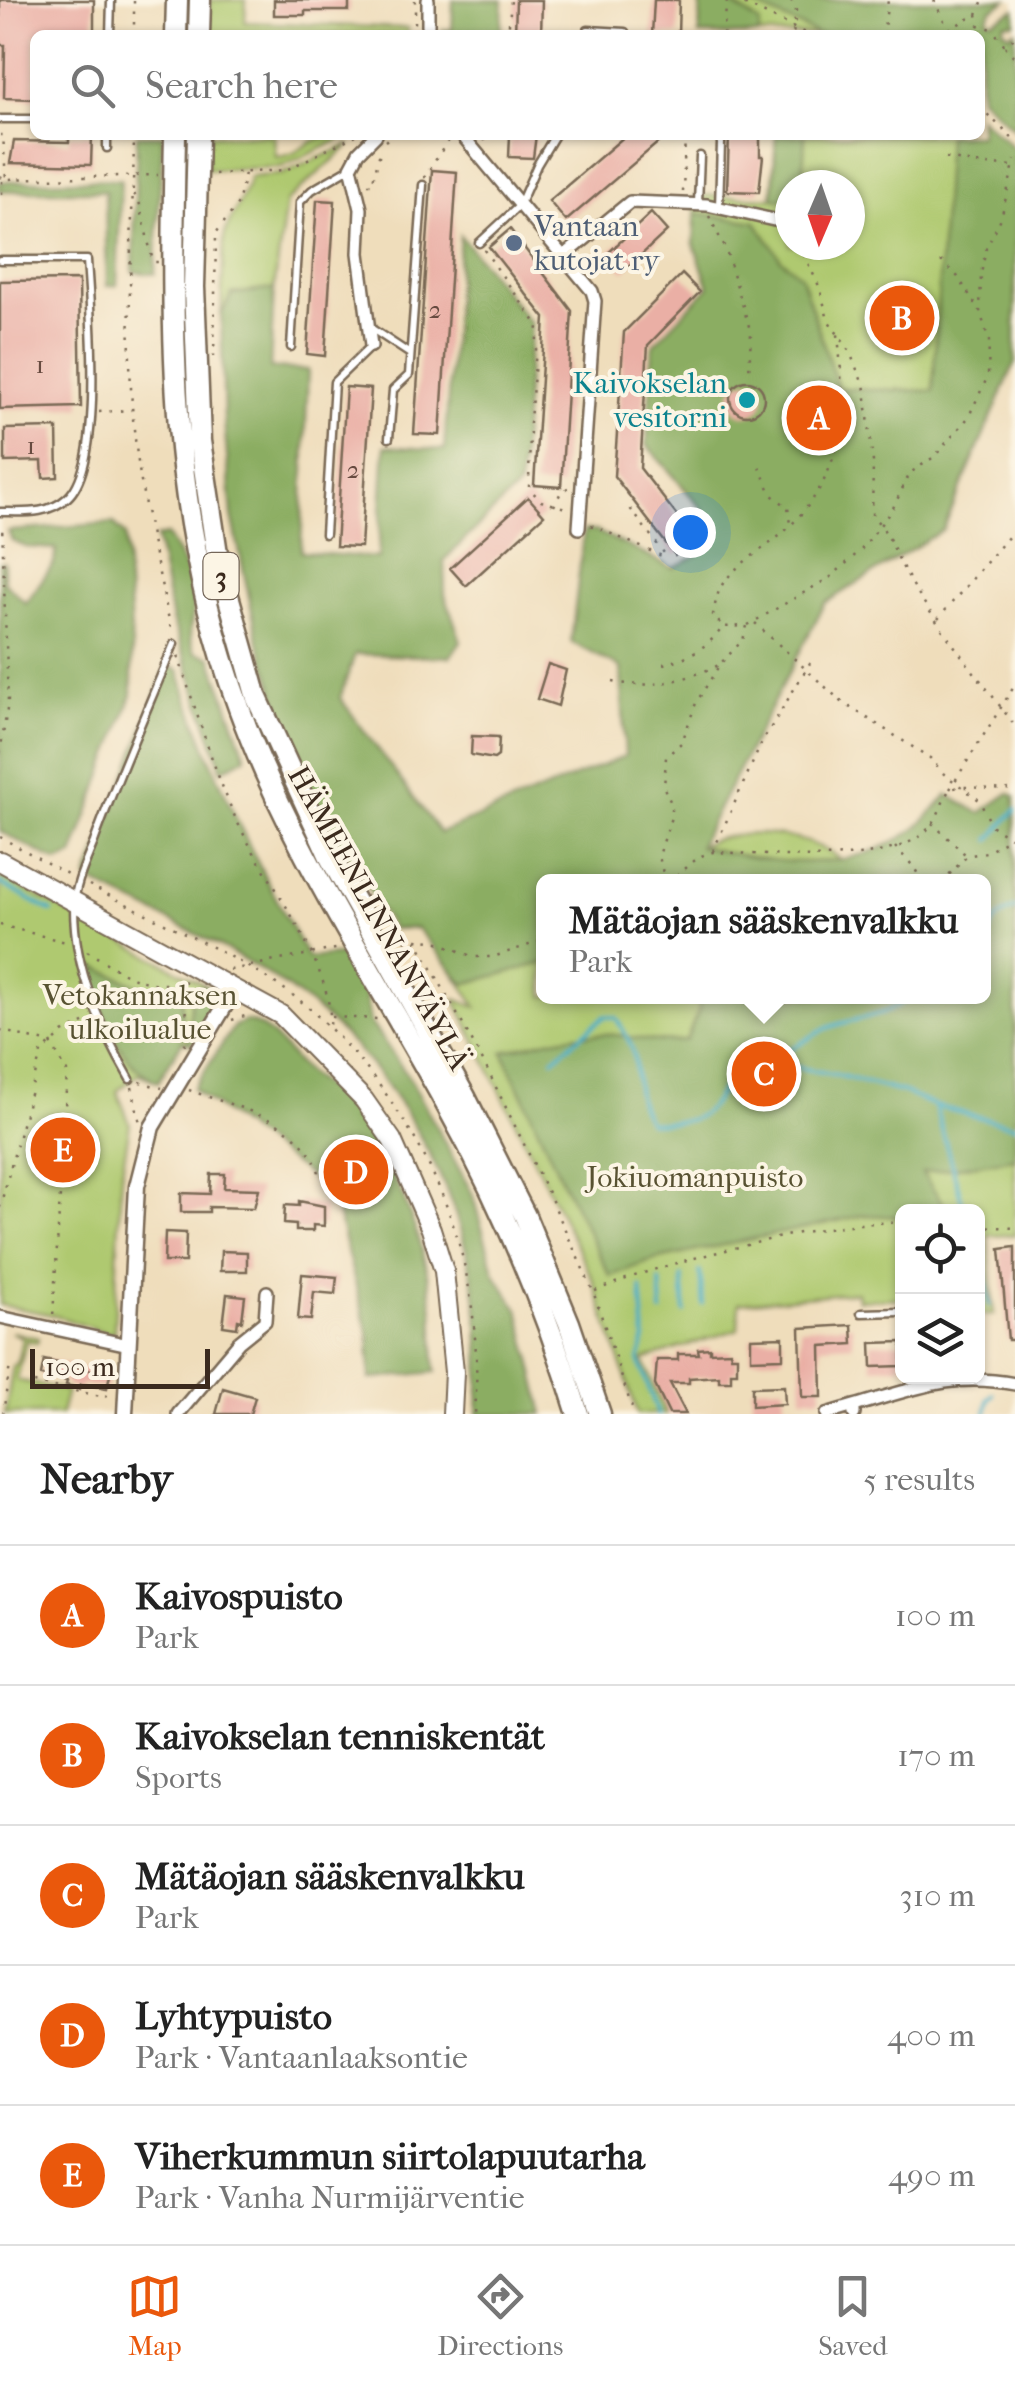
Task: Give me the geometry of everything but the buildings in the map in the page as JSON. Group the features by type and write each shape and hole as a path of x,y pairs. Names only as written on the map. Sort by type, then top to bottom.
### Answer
{"highway":[{"path":"176,30 177,0"},
{"path":"199,30 200,0"},
{"name":"HÄMEENLINNANVÄYLÄ","path":"173,140 168,175 179,448 186,509 210,622 239,709 294,832 447,1105 506,1224 553,1333 578,1414"},
{"name":"HÄMEENLINNANVÄYLÄ","path":"199,140 202,174 194,287 200,442 218,560 256,698 332,859 466,1097 524,1216 569,1323 600,1414"},
{"path":"569,1323 610,1414"}],"main road":[{"path":"0,861 280,1016 364,1100 392,1140 431,1229 444,1271 454,1372 452,1414"}],"street":[{"path":"428,0 428,30"},
{"path":"365,140 351,168 361,209 359,253 371,346"},
{"path":"456,140 592,290 595,301 580,511 584,527"},
{"path":"563,257 630,202 708,205 774,220"},
{"path":"124,1414 137,1186 146,1144 152,1127 235,989"},
{"path":"178,1414 239,1342 265,1322 267,1292"},
{"path":"0,1317 129,1345"},
{"path":"985,1379 1015,1384"},
{"path":"827,1414 854,1410 932,1384"}],"lane":[{"path":"110,30 111,0"},
{"path":"0,119 30,119"},
{"path":"107,140 107,148"},
{"path":"479,243 519,206 552,140"},
{"path":"708,205 721,143"},
{"path":"700,156 708,205"},
{"path":"291,346 300,202 312,190 351,168"},
{"path":"168,175 202,174"},
{"path":"389,438 393,390 409,375 423,185"},
{"path":"0,260 88,260 91,412 89,448 80,482 70,495 43,511 0,512"},
{"path":"368,326 410,354"},
{"path":"325,534 334,382 371,346"},
{"path":"130,1080 98,1017 76,944 74,902 106,806 174,644"},
{"path":"861,1313 895,1312"}],"path":[{"path":"134,0 134,30"},
{"path":"414,0 415,30"},
{"path":"508,30 511,0"},
{"path":"724,30 728,0"},
{"path":"734,0 794,29 796,10 791,0"},
{"path":"883,30 888,0"},
{"path":"934,0 948,29 977,14"},
{"path":"982,0 977,14 980,26 992,30 1015,58"},
{"path":"1004,44 1015,38"},
{"path":"985,112 1015,141"},
{"path":"1010,137 1015,132"},
{"path":"0,135 6,146 2,194"},
{"path":"0,837 245,966 287,991 330,1026 331,1017 311,953 236,818 174,644 145,509 132,410 134,140"},
{"path":"202,174 286,170 357,140"},
{"path":"356,185 372,184 380,148 389,140"},
{"path":"423,185 428,167 450,140"},
{"path":"682,204 685,140"},
{"path":"946,158 1013,166"},
{"path":"980,312 986,249 1001,218 1015,160"},
{"path":"214,368 216,233 238,204 245,173"},
{"path":"2,178 168,175"},
{"path":"133,193 139,202 153,262 158,262"},
{"path":"708,205 751,334 748,374"},
{"path":"479,243 538,326 528,475 532,492 554,506 580,511"},
{"path":"806,260 820,288 825,312 849,350 865,389 872,448 872,516 882,524 906,575 936,620 1015,726"},
{"path":"723,627 746,626 831,577 882,524 910,473 934,457 968,418 988,376 989,340 980,312 958,277 941,261"},
{"path":"723,627 713,615 722,585 790,526 816,494 836,454 843,417 838,334"},
{"path":"91,412 132,410"},
{"path":"759,467 772,494 788,507 790,526"},
{"path":"554,506 560,494 574,482"},
{"path":"584,527 662,558 664,554 626,502"},
{"path":"0,512 8,691 0,753"},
{"path":"936,620 1015,529"},
{"path":"754,622 805,670 870,722 930,758 979,800 992,826 1013,836"},
{"path":"664,874 659,856 671,817 671,803 664,788 666,757 682,742 696,703 720,664 743,640 746,626"},
{"path":"664,664 716,638 723,627"},
{"path":"712,852 762,742 810,663"},
{"path":"613,682 640,687 682,682 720,664"},
{"path":"680,874 700,854 813,856 880,852 928,830 953,781 1015,685"},
{"path":"0,696 8,691"},
{"path":"0,732 4,726"},
{"path":"950,789 1015,788"},
{"path":"932,824 967,856"},
{"path":"950,874 967,856 986,852 1013,836"},
{"path":"895,847 918,874"},
{"path":"0,924 76,944 143,983 160,987 195,979"},
{"path":"412,938 422,948 484,1063 593,1291 634,1414"},
{"path":"388,940 439,942 474,958 493,957 536,943"},
{"path":"224,972 344,948"},
{"path":"183,1051 188,981"},
{"path":"228,1024 235,1017 254,1016"},
{"path":"0,1206 41,1053 63,1033 98,1017"},
{"path":"331,1017 377,1017"},
{"path":"0,1030 50,1044 67,1072 52,1328"},
{"path":"146,1144 130,1080 163,1088"},
{"path":"186,1088 278,1122 316,1159 321,1179"},
{"path":"593,1291 662,1266 795,1234 866,1222 895,1223"},
{"path":"985,1226 1015,1228"},
{"path":"475,1414 477,1356"},
{"path":"3,1414 10,1364"},
{"path":"70,1390 74,1375"},
{"path":"34,1383 106,1397 110,1377"}],"green space":[{"path":"210,0 246,0 245,22 408,28 408,30 209,30"},
{"path":"453,0 503,0 501,30 452,30"},
{"path":"701,0 887,0 884,30 699,30"},
{"path":"701,0 726,0 760,23 759,30 699,30"},
{"path":"743,0 1007,0 991,10 987,19 992,21 1015,9 1015,23 1005,23 1003,29 1010,34 1015,30 1015,130 985,102 985,30 808,30"},
{"path":"985,122 1015,149 1015,362 943,530 825,603 791,668 673,568 698,556 704,511 647,445 653,345 709,287 694,244 696,195 772,198 776,140 985,140"},
{"path":"985,122 1015,149 1015,362 943,530 825,603 699,846 780,861 833,860 885,846 909,833 948,795 980,813 1009,793 1015,796 1015,1158 922,1173 943,1204 895,1204 895,1217 865,1215 654,1260 610,1276 503,1052 592,1034 686,1040 698,1004 991,1004 991,874 536,874 536,965 464,984 417,928 392,929 302,776 258,640 232,516 221,315 232,294 274,289 270,368 308,370 301,552 378,558 385,446 444,450 460,235 531,324 519,486 444,560 445,595 461,641 450,657 355,654 340,698 440,833 625,756 621,668 571,642 584,531 596,531 673,568 698,555 704,511 647,445 653,345 709,287 694,244 696,213 756,222 775,250 775,260 782,260 801,276 838,388 933,391 947,140 985,140"},
{"path":"137,140 163,140 155,274 133,272"},
{"path":"207,140 274,140 276,157 316,140 340,140 281,167 207,170"},
{"path":"776,140 805,140 803,170 775,170 773,198"},
{"path":"351,144 286,202 274,289 232,294 221,315 224,237 250,177 282,174"},
{"path":"121,179 117,285 107,286 105,191 0,191 0,182"},
{"path":"113,523 125,535 132,695 73,856 57,862 0,831 0,562 4,562 4,582 26,603 54,563 56,549 26,547 12,541 8,531"},
{"path":"167,535 192,585 192,644 195,652 211,657 246,757 222,770 172,620 156,537"},
{"path":"167,666 179,670 220,781 308,958 346,954 363,983 370,1022 412,1082 472,1193 495,1274 519,1310 544,1414 478,1414 477,1311 462,1235 448,1194 407,1115 353,1045 322,1015 264,972 87,879"},
{"path":"763,834 795,839 820,847 859,874 670,874 696,849 730,836"},
{"name":"Jokiuomanpuisto","path":"1015,859 1015,1235 987,1236 994,1314 985,1315 985,1204 895,1204 895,1298 858,1300 857,1292 739,1303 738,1329 643,1360 666,1414 638,1414 592,1278 455,999 477,1007 446,962 462,954 536,945 536,1004 991,1004 991,877"},
{"name":"Vetokannaksen ulkoilualue","path":"0,876 205,985 214,999 206,1022 191,1044 182,1042 158,1082 139,1074 117,1091 130,1124 121,1177 114,1332 0,1305"},
{"name":"Vetokannaksen ulkoilualue","path":"91,965 149,990 182,988 182,1042 158,1082 131,1062 112,1034"},
{"path":"205,985 212,992 215,1008 191,1044 187,1043 192,990"},
{"path":"246,1021 271,1034 309,1074 345,1102 381,1153 406,1204 423,1257 433,1311 436,1372 370,1379 369,1337 332,1193 193,1089 234,1026"},
{"path":"11,1332 38,1338 37,1343 26,1340 17,1380 67,1391 61,1414 5,1414 22,1337"}],"waterway":[{"path":"990,840 1015,810"},
{"path":"0,883 52,912"},
{"path":"991,929 1015,908"},
{"path":"553,1059 605,1016 616,1018 632,1049 643,1112 649,1122 676,1122 706,1111 728,1081 755,1060 792,1048 828,1028 901,1004"},
{"path":"759,1060 837,1075 1015,1126"},
{"path":"935,1106 963,1204"},
{"path":"700,1272 703,1304"},
{"path":"985,1274 990,1305"},
{"path":"682,1277 685,1312"},
{"path":"660,1281 662,1312"},
{"path":"641,1288 645,1339 639,1360 658,1414"},
{"path":"986,1414 988,1399 993,1394"}],"place":[{"name":"Vantaan kutojat ry","path":"514,243"},
{"name":"Kaivokselan tenniskentät","path":"902,318"},
{"name":"Kaivokselan vesitorni","path":"747,400"},
{"name":"Kaivospuisto","path":"819,418"},
{"name":"Mätäojan sääskenvalkku","path":"764,1074"},
{"name":"Viherkummun siirtolapuutarha","path":"63,1150"},
{"name":"Lyhtypuisto","path":"356,1172"}]}
